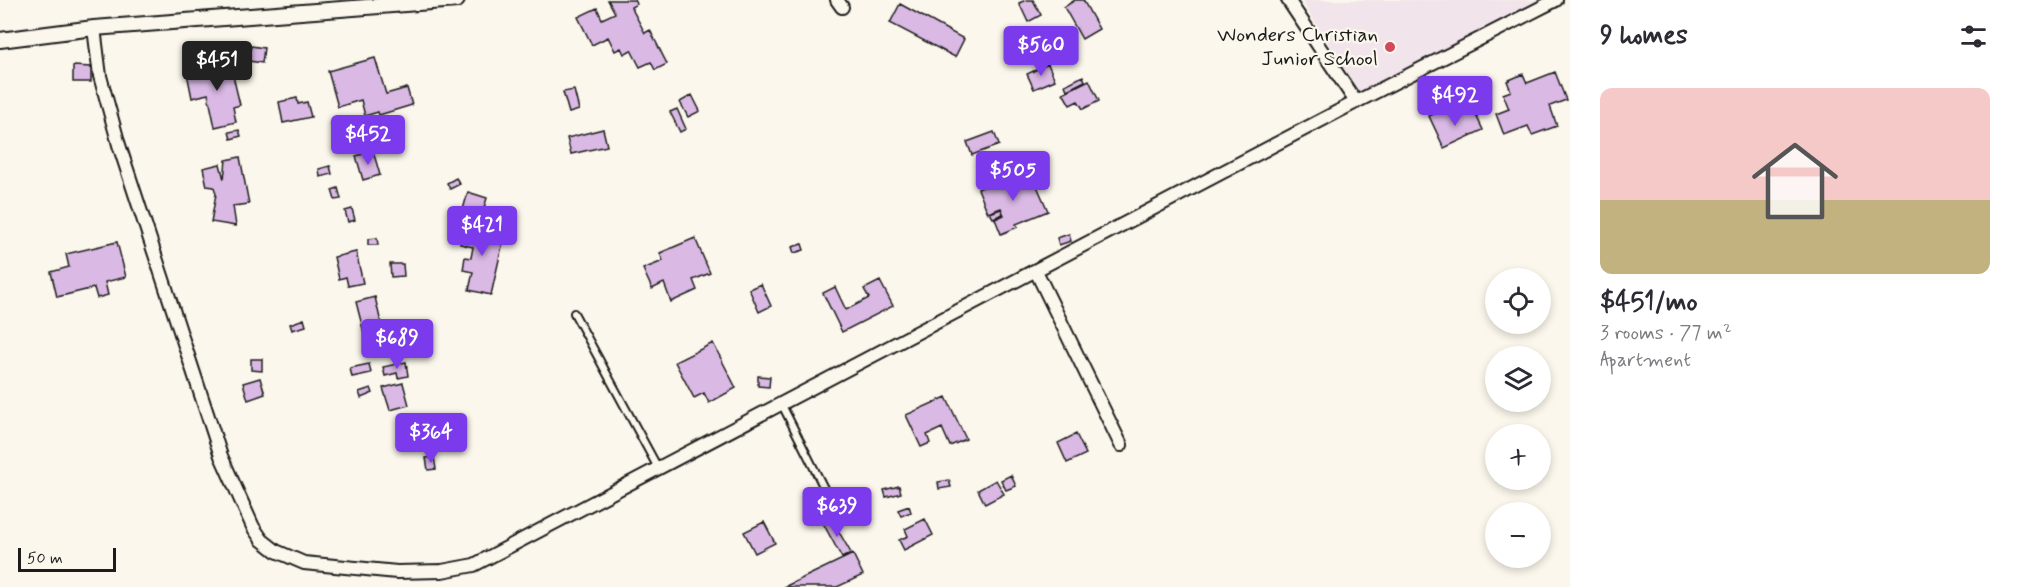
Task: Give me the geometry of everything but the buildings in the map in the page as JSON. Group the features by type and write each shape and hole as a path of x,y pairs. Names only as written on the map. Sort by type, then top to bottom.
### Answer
{"street":[{"path":"0,39 94,28 457,0"},
{"path":"1288,0 1356,102"},
{"path":"94,28 100,76 119,145 221,456 252,527 262,540 276,551 304,563 397,572 442,571 474,565 1356,102 1556,0"},
{"path":"1036,271 1121,445"}],"lane":[{"path":"574,313 658,468"},
{"path":"781,403 831,502"}],"shaded area":[{"name":"Wonders Christian Junior School","path":"1301,0 1538,0 1360,94"}],"place":[{"name":"Wonders Christian Junior School","path":"1390,47"}]}
